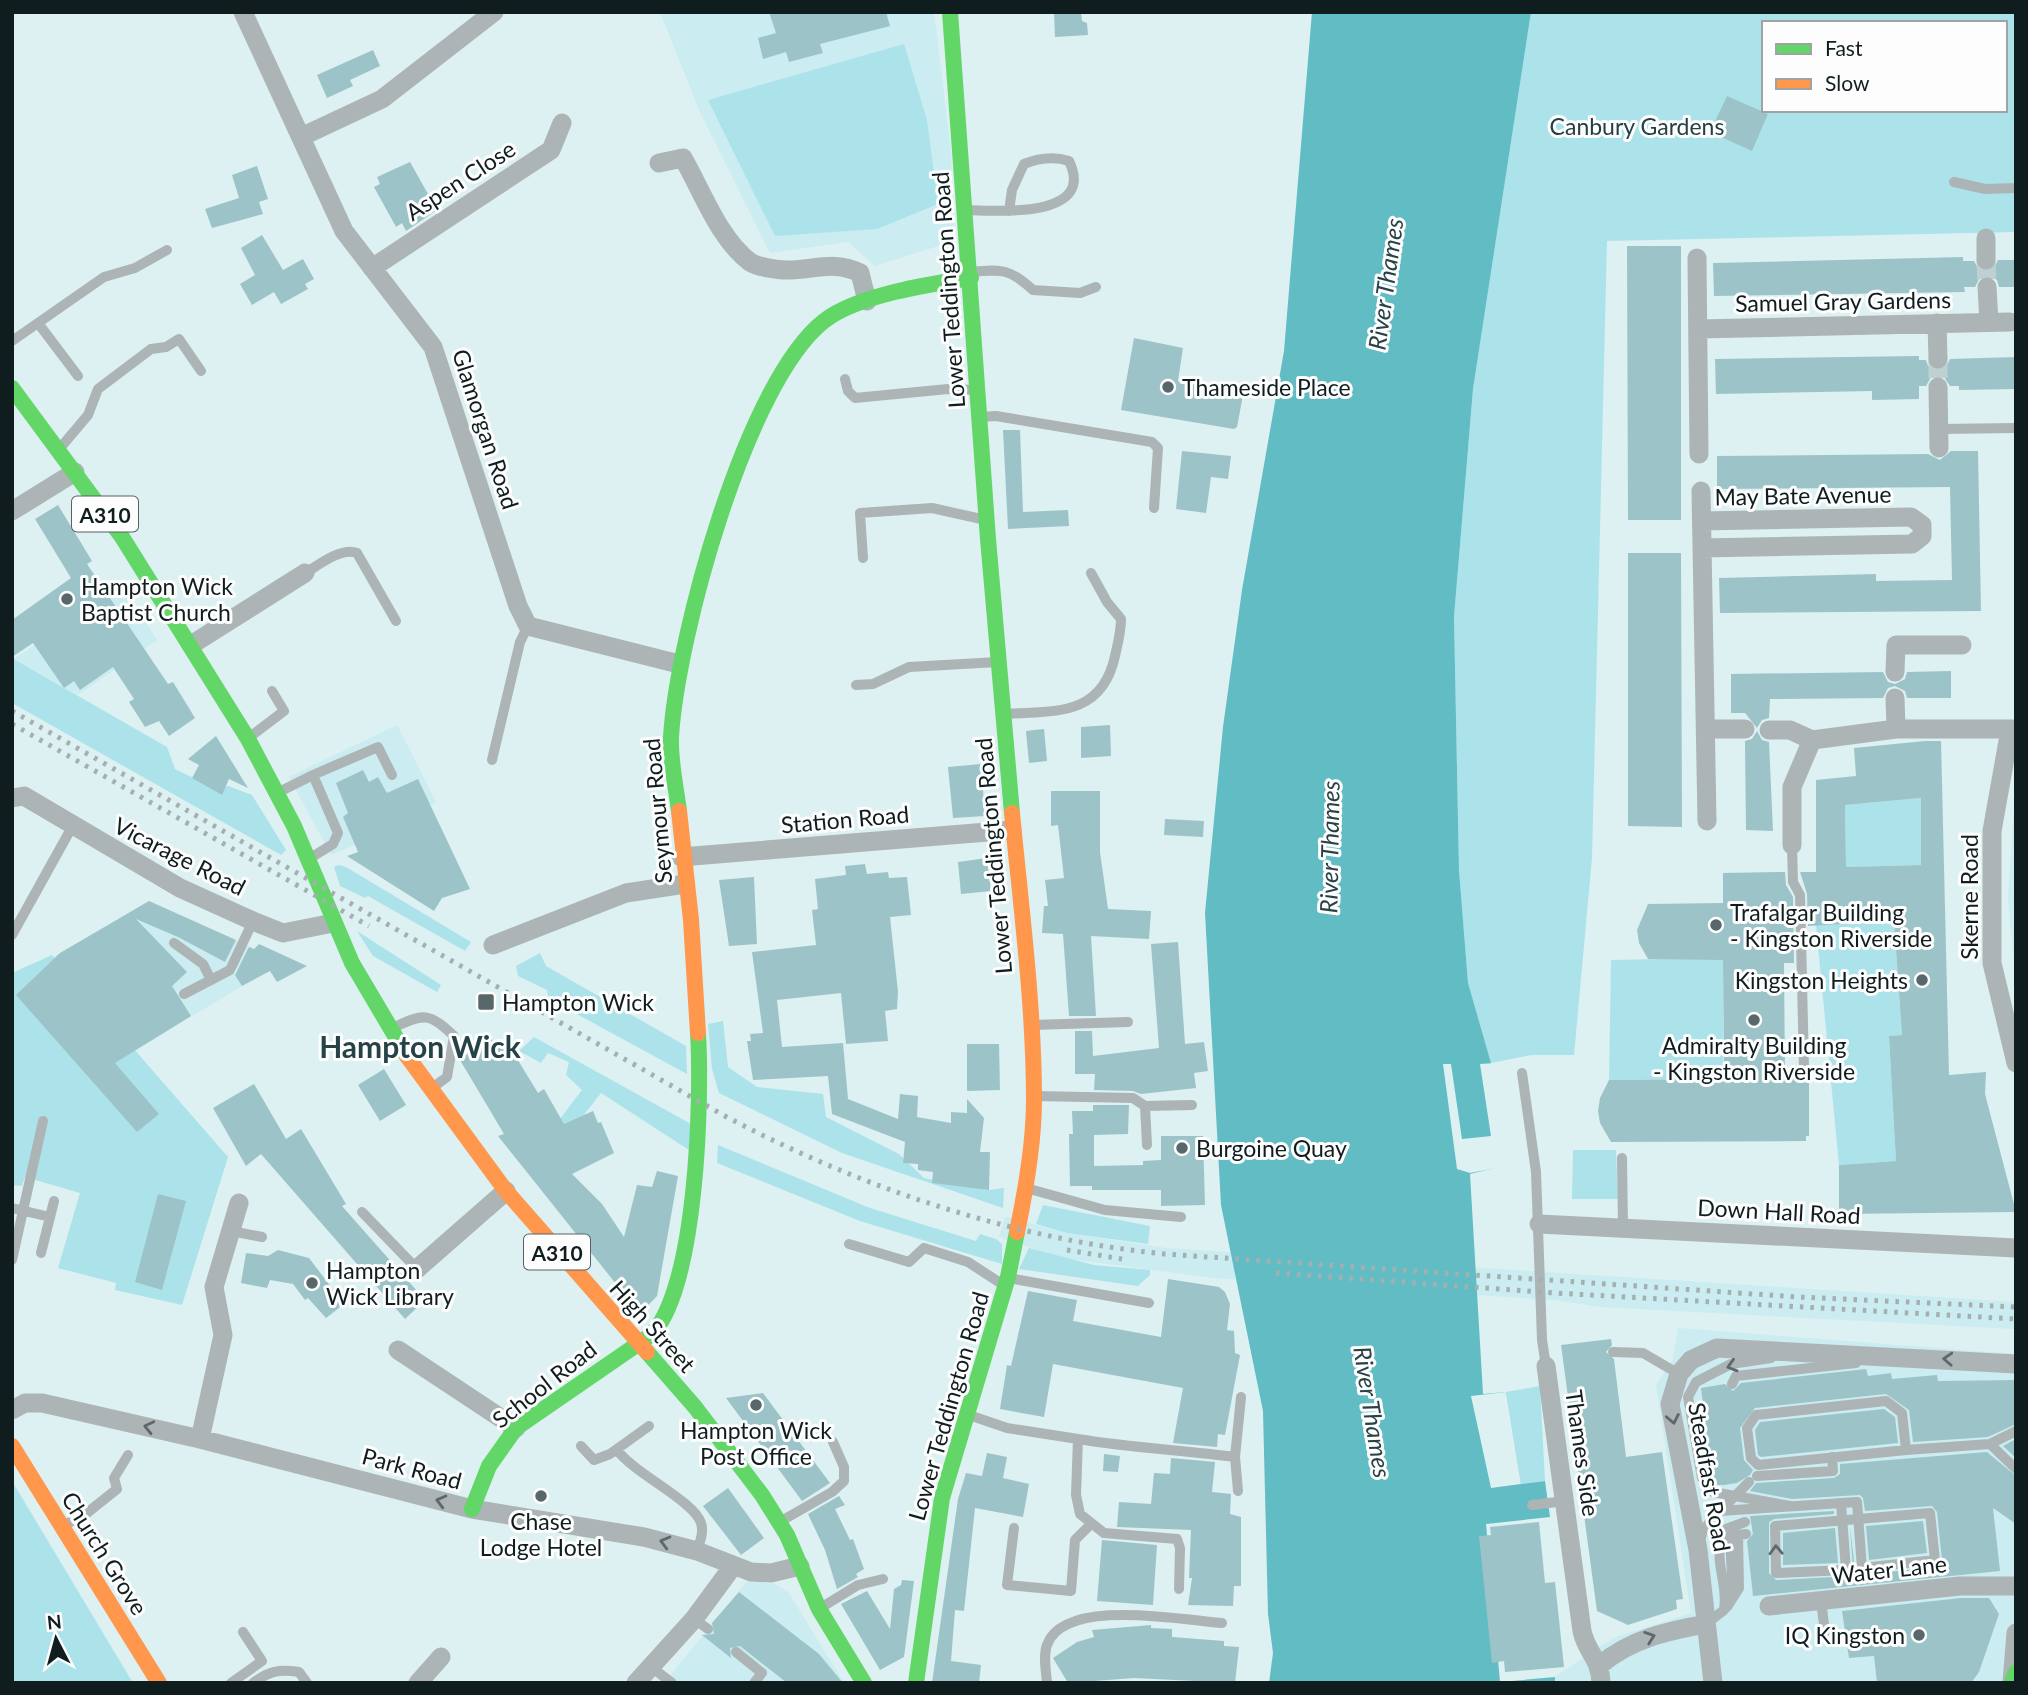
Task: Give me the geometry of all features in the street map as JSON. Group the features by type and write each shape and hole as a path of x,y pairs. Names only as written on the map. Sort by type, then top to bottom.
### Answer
{"street":[{"name":"Glamorgan Road","path":"243,12 344,231 433,347 518,606 528,626"},
{"path":"301,137 382,99 494,12"},
{"name":"Lower Teddington Road","path":"916,1683 942,1498 1006,1282 1026,1188 1034,1096 1031,1025 998,662 950,12"},
{"name":"Aspen Close","path":"372,268 551,150 562,123"},
{"path":"659,163 683,158 729,239 752,264 786,270 825,265 847,266 860,273 867,301"},
{"path":"1986,238 1986,260"},
{"path":"1697,258 1699,454"},
{"name":"Seymour Road","path":"639,1344 662,1324 672,1301 681,1266 699,1139 700,1069 691,920 681,857 671,740 679,664 722,508 769,397 800,344 826,319 867,301 971,275"},
{"path":"1987,287 1989,323"},
{"name":"Samuel Gray Gardens","path":"1698,329 2010,322"},
{"path":"1937,323 1938,359"},
{"path":"1938,387 1940,439"},
{"name":"A310","path":"12,388 135,557 191,645 248,739 309,862"},
{"path":"12,511 75,472"},
{"name":"May Bate Avenue","path":"1701,491 1707,821"},
{"name":"May Bate Avenue","path":"1702,521 1911,517 1922,525 1922,536 1912,544 1702,548"},
{"path":"191,645 305,573"},
{"path":"528,626 679,664"},
{"path":"1895,672 1896,645 1962,645"},
{"path":"1895,698 1896,729"},
{"path":"1706,729 1745,729"},
{"path":"1769,730 1790,730 1812,740 1896,729 2013,730"},
{"name":"Skerne Road","path":"2013,730 1992,831 1992,963 2016,1063"},
{"path":"1792,845 1792,787 1812,740"},
{"name":"Vicarage Road","path":"12,798 24,796 72,827 180,887 283,933 333,923"},
{"name":"Station Road","path":"681,857 1012,830"},
{"name":"High Street","path":"309,862 352,963 429,1090 506,1191 723,1442 780,1522 819,1609 861,1682"},
{"path":"493,945 626,892 685,884"},
{"path":"417,1269 506,1191"},
{"path":"200,1438 223,1335 214,1287 239,1203"},
{"name":"Down Hall Road","path":"1539,1224 2016,1248"},
{"name":"School Road","path":"472,1509 478,1488 499,1448 516,1428 639,1344"},
{"name":"Steadfast Road","path":"1713,1683 1698,1550 1670,1404 1679,1374 1691,1360 1717,1348 2016,1364"},
{"path":"398,1350 516,1428"},
{"name":"Thames Side","path":"1546,1366 1582,1631 1585,1644 1601,1674"},
{"name":"Park Road","path":"12,1410 25,1403 42,1403 200,1438 472,1509 626,1533 697,1551 733,1566 761,1573 800,1566"},
{"name":"Church Grove","path":"12,1447 159,1683"},
{"path":"636,1683 650,1666 701,1624 733,1566"},
{"name":"Water Lane","path":"1769,1606 1960,1586 2016,1586"},
{"path":"1601,1674 1621,1647 1671,1630 1707,1631"},
{"path":"2012,1683 2016,1633"},
{"path":"418,1683 441,1657"},
{"path":"2012,1683 2016,1672"}],"lane":[{"path":"966,210 1009,211 1031,210 1060,202 1074,184 1069,161 1058,158 1037,159 1024,164 1012,190 1009,211"},
{"path":"1954,182 1985,188 2016,188"},
{"path":"12,341 104,277 135,268 167,250"},
{"path":"971,275 1007,271 1018,275 1033,290 1080,293 1096,286"},
{"path":"38,323 78,376"},
{"path":"58,450 88,415 98,389 151,349 166,347 179,339 201,370"},
{"path":"845,379 848,391 855,398 948,389 977,390"},
{"path":"980,417 996,416 1152,442 1158,448 1154,508"},
{"path":"1940,439 2016,428"},
{"path":"863,558 860,513 932,508 987,520"},
{"path":"305,573 335,556 352,551 357,553 396,621"},
{"path":"1003,714 1076,707 1105,688 1112,670 1121,619 1107,602 1091,573"},
{"path":"492,760 520,642 528,626"},
{"path":"856,685 873,684 909,667 998,662"},
{"path":"248,739 284,711 272,691"},
{"path":"277,793 378,747 392,775"},
{"path":"309,862 333,844 338,833 313,775"},
{"path":"12,935 72,827"},
{"path":"1792,845 1793,882 1800,895 1804,1069"},
{"path":"184,994 230,970 253,921"},
{"path":"174,943 203,964 211,980"},
{"path":"391,1029 413,1018 427,1016 435,1019 454,1036 447,1077 429,1090"},
{"path":"1031,1025 1128,1022"},
{"name":"Thames Side","path":"1522,1073 1536,1172 1542,1340 1546,1366"},
{"path":"1034,1096 1133,1098 1144,1106 1192,1105"},
{"path":"1144,1106 1147,1145"},
{"path":"12,1260 43,1121"},
{"path":"1622,1158 1623,1228"},
{"path":"1026,1188 1105,1210 1181,1217"},
{"path":"41,1253 54,1201"},
{"path":"12,1208 50,1217"},
{"path":"362,1212 417,1269"},
{"path":"231,1231 262,1237"},
{"path":"849,1244 909,1262 924,1248 968,1262 1006,1282 1149,1303"},
{"path":"1613,1352 1643,1353 1679,1374"},
{"path":"1790,1506 1713,1492 1702,1478 1688,1397 1696,1382 1731,1364 1799,1354"},
{"path":"1732,1384 1736,1376 1895,1356"},
{"path":"1238,1492 1235,1457 1241,1397"},
{"path":"1906,1450 1902,1413 1886,1401 1756,1415 1747,1428 1751,1458 1758,1465 1990,1444 2016,1431"},
{"path":"968,1415 1007,1428 1158,1451 1171,1448 1235,1457"},
{"path":"581,1446 594,1460 617,1450 649,1426"},
{"path":"1079,1439 1076,1494 1080,1514 1090,1525 1104,1533 1177,1539 1180,1548 1179,1589"},
{"path":"780,1522 832,1492 844,1481 844,1467 833,1442"},
{"path":"1990,1444 2016,1469"},
{"path":"617,1450 637,1471 695,1513 702,1527 697,1551"},
{"path":"62,1527 87,1513 117,1489 114,1478 128,1455"},
{"path":"1698,1550 1703,1530 1753,1479 1833,1471 1832,1457"},
{"path":"1532,1505 1565,1501"},
{"path":"1720,1511 1790,1506 1857,1502 1863,1569 1935,1559 1930,1513 1775,1525 1776,1573 1846,1570 1841,1503"},
{"path":"1724,1611 1726,1598 1718,1544 1726,1529 1745,1522"},
{"path":"1014,1528 1007,1585 1071,1591 1075,1540 1090,1525"},
{"path":"1722,1683 1707,1631 1739,1588 1742,1535"},
{"path":"819,1609 858,1585 883,1578"},
{"path":"1821,1601 1825,1632"},
{"path":"1047,1683 1047,1645 1056,1631 1080,1617 1107,1615 1222,1623"},
{"path":"231,1683 262,1661 243,1632"},
{"path":"736,1652 762,1673 754,1683"},
{"path":"650,1666 672,1683"},
{"path":"253,1683 269,1671 285,1670 299,1672 307,1683"}],"shaded area":[{"path":"660,12 934,12 951,152 954,241 875,266 848,242 770,253 699,110"},
{"path":"122,585 157,640 78,695 14,659"},
{"path":"397,725 436,802 408,815 410,821 331,855 289,777"},
{"path":"2016,778 2016,972 2015,973 2008,898"},
{"path":"149,901 254,949 234,972 242,986 136,1050 54,957"},
{"path":"1005,1217 1067,1233 1166,1248 2016,1302 2016,1329 1601,1307 1555,1300 1214,1278 1062,1258 999,1237"},
{"path":"1678,1328 2016,1354 2016,1683 1555,1683 1555,1677 1613,1638 1691,1613 1656,1385 1673,1359"},
{"path":"747,1581 775,1584 789,1593 844,1683 676,1683 669,1677"}],"green space":[{"name":"Canbury Gardens","path":"1531,12 2016,12 2016,232 1607,241 1592,858 1574,1055 1531,1055 1491,1063 1468,984 1459,870 1454,617 1473,389"},
{"path":"904,44 927,120 938,204 877,229 775,236 708,100"},
{"path":"12,658 167,747 175,769 218,790 228,786 252,795 286,850 281,855 12,703"},
{"path":"1921,798 1921,865 1846,867 1845,805"},
{"path":"339,865 471,942 465,951 368,896 365,898 340,886 334,867"},
{"path":"1894,921 1902,1035 1889,1036 1896,1161 1839,1165 1816,925"},
{"path":"357,931 441,985 437,992 373,956"},
{"path":"540,953 546,966 686,1046 687,1074 549,999 547,990 518,976 516,966"},
{"path":"52,955 228,1157 182,1305 115,1290 116,1283 58,1268 80,1193 25,1177 22,1186 12,1185 12,973"},
{"path":"1611,960 1732,960 1723,971 1723,1079 1609,1080"},
{"path":"723,1021 728,1067 757,1087 823,1094 826,1117 899,1154 924,1178 989,1190 1004,1188 1003,1208 842,1153 719,1093 712,1069 708,1024"},
{"path":"534,1037 691,1124 689,1150 601,1093 569,1134 556,1124 582,1090 566,1075 569,1062 548,1053 541,1063 519,1051"},
{"path":"718,1145 870,1208 976,1241 980,1234 996,1239 1002,1244 1002,1264 860,1221 717,1163"},
{"path":"1573,1150 1616,1150 1618,1199 1572,1199"},
{"path":"1043,1205 1150,1226 1148,1244 1067,1233 1036,1224"},
{"path":"1029,1248 1094,1265 1150,1270 1150,1275 1138,1286 1019,1269"},
{"path":"1540,1386 1545,1481 1521,1484 1506,1392"},
{"path":"12,1481 133,1683 12,1683"}],"water":[{"name":"River Thames","path":"1312,12 1531,12 1473,389 1454,617 1459,870 1468,983 1491,1063 1499,1167 1470,1174 1483,1394 1506,1392 1521,1484 1545,1481 1550,1517 1486,1524 1500,1682 1555,1677 1555,1683 1269,1683 1273,1653 1268,1614 1263,1411 1221,1205 1205,913 1223,727 1242,590 1284,351"}],"pier":[{"path":"1495,1063 1508,1157 1503,1167 1470,1173 1457,1169 1443,1064 1451,1064 1462,1139 1491,1136 1480,1064"},
{"path":"1506,1392 1521,1484 1491,1488 1471,1396"}],"building":[{"path":"769,12 886,12 890,26 820,44 823,53 789,62 786,52 763,59 758,38 776,33"},
{"path":"1054,12 1081,12 1082,21 1087,23 1088,35 1055,37"},
{"path":"373,50 380,66 350,80 353,86 327,98 317,75"},
{"path":"1727,96 1768,114 1752,151 1710,132"},
{"path":"410,162 437,210 406,231 402,223 396,227 374,187 380,184 377,177"},
{"path":"257,166 268,199 259,202 263,214 212,228 205,209 239,198 232,175"},
{"path":"262,235 283,270 303,259 314,279 305,284 308,289 281,304 274,292 252,305 240,284 255,275 241,248"},
{"path":"1627,246 1681,246 1681,520 1628,520"},
{"path":"1963,257 1963,261 1974,261 1979,270 1985,272 1993,270 1998,260 2016,260 2016,287 1999,287 1997,280 1987,275 1980,277 1975,287 1964,287 1965,292 1714,296 1713,263"},
{"name":"Thameside Place","path":"1134,338 1183,348 1178,381 1243,395 1237,427 1234,429 1121,410"},
{"path":"1919,356 1919,360 1926,360 1928,366 1938,371 1945,369 1950,359 2016,357 2016,389 1959,390 1959,386 1950,386 1944,377 1937,375 1931,377 1926,386 1919,386 1919,399 1872,400 1872,391 1716,394 1715,359"},
{"path":"1003,430 1020,430 1023,512 1068,510 1069,526 1008,529"},
{"path":"1182,451 1231,456 1228,479 1211,477 1206,513 1176,509"},
{"path":"1951,451 1978,451 1981,611 1720,613 1719,578 1876,574 1876,581 1952,580 1950,487 1717,489 1717,456 1928,454 1940,460"},
{"path":"58,505 92,561 87,564 168,684 173,682 195,718 169,736 159,721 145,727 129,702 134,699 113,667 80,690 74,681 64,688 33,643 12,657 12,620 71,578 35,519"},
{"path":"1628,553 1681,553 1682,827 1628,826"},
{"path":"1951,671 1951,698 1907,698 1905,691 1895,686 1888,688 1883,698 1770,699 1769,718 1762,720 1757,728 1745,713 1731,713 1731,674 1883,672 1888,682 1895,684 1905,679 1907,672"},
{"path":"1110,725 1111,756 1081,758 1081,727"},
{"path":"1044,729 1047,761 1029,763 1026,731"},
{"path":"1757,731 1762,740 1769,742 1773,831 1746,830 1745,741 1752,739"},
{"path":"216,736 248,788 229,779 222,795 192,778 199,765 188,759"},
{"name":"Kingston Heights","path":"1941,741 1949,1075 1986,1072 1985,1094 2016,1212 1839,1214 1839,1165 1896,1161 1889,1036 1902,1035 1894,921 1808,926 1807,894 1800,872 1816,872 1816,780 1856,776 1854,748","holes":["1921,798 1921,865 1846,867 1845,805"]},
{"path":"981,764 985,816 953,818 948,767"},
{"path":"363,770 369,782 378,777 387,793 418,779 470,889 442,898 434,911 347,856 358,852 343,817 348,813 336,783"},
{"path":"1051,791 1100,791 1100,852 1108,909 1151,911 1149,939 1091,936 1096,1016 1069,1016 1063,934 1042,933 1044,906 1048,906 1045,880 1064,878 1058,825 1051,826"},
{"path":"1165,819 1204,821 1203,837 1164,835"},
{"path":"987,858 991,891 961,894 958,862"},
{"path":"865,864 867,874 888,872 889,878 907,877 911,915 890,917 898,992 897,1009 885,1011 888,1041 846,1044 841,993 777,1000 782,1047 843,1043 848,1099 898,1119 900,1094 918,1096 917,1117 951,1123 951,1112 967,1113 967,1099 984,1118 980,1152 990,1152 989,1190 932,1183 933,1172 918,1170 918,1164 903,1163 905,1142 832,1114 828,1076 753,1080 747,1041 751,1041 750,1034 763,1033 752,952 816,945 812,910 818,909 815,879 846,875 845,866"},
{"name":"Admiralty Building - Kingston Riverside","path":"1785,872 1786,885 1793,897 1794,963 1784,963 1785,1079 1809,1078 1809,1136 1806,1136 1806,1141 1611,1142 1600,1123 1598,1111 1600,1098 1609,1080 1724,1079 1723,960 1648,959 1639,943 1637,930 1648,904 1723,903 1723,873"},
{"path":"754,877 757,944 729,946 719,880"},
{"path":"149,901 236,940 225,962 136,919 187,972 172,986 191,1016 115,1063 159,1114 137,1132 16,995 60,953"},
{"path":"1178,942 1185,1044 1204,1042 1208,1071 1194,1073 1196,1088 1141,1094 1133,1091 1094,1090 1095,1074 1075,1074 1075,1031 1092,1031 1093,1056 1159,1048 1151,944"},
{"path":"259,944 307,966 277,982 270,971 242,986 235,975 249,947 254,949"},
{"path":"489,1035 495,1045 505,1039 538,1093 544,1089 564,1124 593,1111 598,1123 601,1122 614,1153 572,1174 602,1204 624,1237 637,1185 652,1187 657,1171 678,1176 657,1296 640,1314 498,1136 504,1134 460,1060"},
{"path":"967,1044 999,1044 1000,1090 967,1091"},
{"path":"384,1069 406,1105 380,1121 358,1085"},
{"path":"254,1084 286,1139 301,1129 346,1204 342,1206 425,1300 405,1319 261,1154 246,1166 213,1108"},
{"name":"Burgoine Quay","path":"1093,1105 1129,1105 1128,1134 1094,1135 1094,1166 1143,1165 1143,1161 1161,1160 1161,1136 1203,1136 1205,1205 1161,1206 1161,1190 1092,1190 1092,1186 1070,1186 1069,1134 1073,1134 1072,1111 1093,1111"},
{"path":"158,1194 186,1201 162,1290 135,1282"},
{"name":"Hampton Wick Library","path":"278,1250 309,1258 344,1304 326,1318 308,1298 305,1300 293,1284 270,1280 267,1288 241,1283 246,1253 268,1256"},
{"path":"1168,1279 1219,1287 1225,1292 1230,1304 1227,1330 1234,1331 1235,1353 1240,1355 1225,1435 1218,1434 1217,1447 1173,1443 1183,1388 1053,1364 1044,1417 1000,1409 1007,1365 1011,1366 1028,1291 1077,1300 1073,1321 1161,1337"},
{"path":"1611,1339 1612,1345 1606,1352 1614,1359 1626,1457 1662,1452 1683,1599 1676,1600 1677,1609 1628,1625 1597,1611 1561,1345"},
{"path":"1866,1369 1868,1376 1891,1373 1892,1379 1937,1375 1938,1381 2016,1380 2016,1424 1988,1437 1913,1442 1909,1410 1886,1394 1755,1408 1740,1428 1744,1460 1753,1470 1750,1475 1737,1483 1724,1485 1717,1485 1712,1479 1701,1388 1725,1384 1733,1391 1741,1383"},
{"path":"763,1393 830,1483 802,1501 726,1398"},
{"path":"1884,1409 1895,1417 1898,1443 1761,1457 1758,1455 1755,1430 1760,1422"},
{"path":"2016,1439 2016,1458 2003,1446"},
{"path":"1987,1452 2016,1476 2016,1524 1993,1508 2000,1571 1753,1596 1747,1541 1753,1534 1750,1516 1834,1511 1834,1514 1774,1519 1769,1522 1769,1573 1776,1580 1851,1576 1853,1569 1850,1527 1855,1569 1860,1575 1936,1567 1942,1560 1937,1512 1932,1506 1865,1511 1860,1495 1792,1499 1750,1491 1756,1483 1834,1478 1840,1474 1840,1464"},
{"path":"987,1453 1007,1457 1003,1478 1029,1484 1023,1517 975,1508 964,1611 955,1610 951,1661 981,1665 979,1683 932,1683 958,1499 966,1473 982,1476"},
{"path":"1104,1454 1120,1456 1118,1472 1103,1471"},
{"path":"1171,1458 1215,1462 1212,1492 1231,1494 1230,1514 1241,1517 1241,1586 1234,1586 1233,1606 1188,1605 1192,1578 1189,1578 1191,1530 1117,1527 1119,1502 1151,1504 1154,1473 1170,1474"},
{"path":"728,1488 764,1538 741,1555 703,1506"},
{"path":"839,1496 845,1505 835,1509 850,1540 853,1539 864,1569 856,1574 858,1577 837,1589 825,1550 808,1514"},
{"path":"1923,1521 1927,1553 1869,1560 1866,1526"},
{"path":"1539,1522 1545,1583 1555,1582 1564,1667 1505,1672 1504,1661 1492,1663 1479,1536 1491,1535 1490,1527"},
{"path":"1835,1528 1838,1563 1783,1565 1783,1533"},
{"path":"1102,1540 1157,1545 1153,1605 1097,1601"},
{"path":"902,1580 914,1581 904,1657 880,1670 841,1604 867,1591 890,1629 894,1589 901,1585"},
{"path":"739,1592 819,1654 843,1683 787,1683 740,1646 730,1648 731,1658 702,1635 714,1634 712,1623"},
{"name":"IQ Kingston","path":"1961,1598 1989,1598 1999,1614 1979,1672 1971,1683 1877,1683 1874,1656 1849,1658 1842,1611"},
{"path":"1151,1625 1151,1628 1172,1629 1172,1637 1224,1641 1224,1646 1239,1647 1235,1683 1134,1678 1068,1683 1053,1658 1077,1642 1094,1637 1092,1630"}],"tunnel":[{"path":"1986,260 1987,287"},
{"path":"1938,359 1938,387"}],"railway":[{"path":"12,711 723,1115 828,1165 937,1206 1050,1236 1165,1254 1798,1297 2016,1307"},
{"path":"12,724 369,926"},
{"path":"1067,1250 1122,1259"},
{"path":"1276,1273 1555,1293 2016,1319"}],"traffic: fast":[{"path":"950,12 988,539 1012,813"},
{"path":"679,811 671,737 686,639 720,515 743,453 768,398 795,352 824,321 838,312 894,292 971,278"},
{"path":"12,388 122,537 248,739 294,826 352,963 407,1056"},
{"path":"472,1509 489,1466 516,1428 651,1335 666,1312 678,1278 693,1192 699,1102 698,1033"},
{"path":"916,1683 942,1498 1008,1277 1017,1232"},
{"path":"647,1352 695,1407 762,1495 787,1535 819,1609 864,1683"},
{"path":"2012,1683 2016,1672"}],"traffic: slow":[{"path":"679,811 691,920 698,1033"},
{"path":"1012,813 1029,992 1034,1100 1029,1166 1017,1232"},
{"path":"407,1056 506,1191 647,1352"},
{"path":"12,1446 159,1683"}],"place":[{"name":"Thameside Place","path":"1168,387"},
{"name":"Hampton Wick Baptist Church","path":"67,599"},
{"name":"Trafalgar Building - Kingston Riverside","path":"1716,925"},
{"name":"Kingston Heights","path":"1922,980"},
{"name":"Hampton Wick","path":"486,1002"},
{"name":"Admiralty Building - Kingston Riverside","path":"1754,1020"},
{"name":"Burgoine Quay","path":"1182,1148"},
{"name":"Hampton Wick Library","path":"312,1283"},
{"name":"Hampton Wick Post Office","path":"756,1405"},
{"name":"Chase Lodge Hotel","path":"541,1496"},
{"name":"IQ Kingston","path":"1919,1635"}],"district":[{"name":"Hampton Wick","path":"420,1046"}]}
